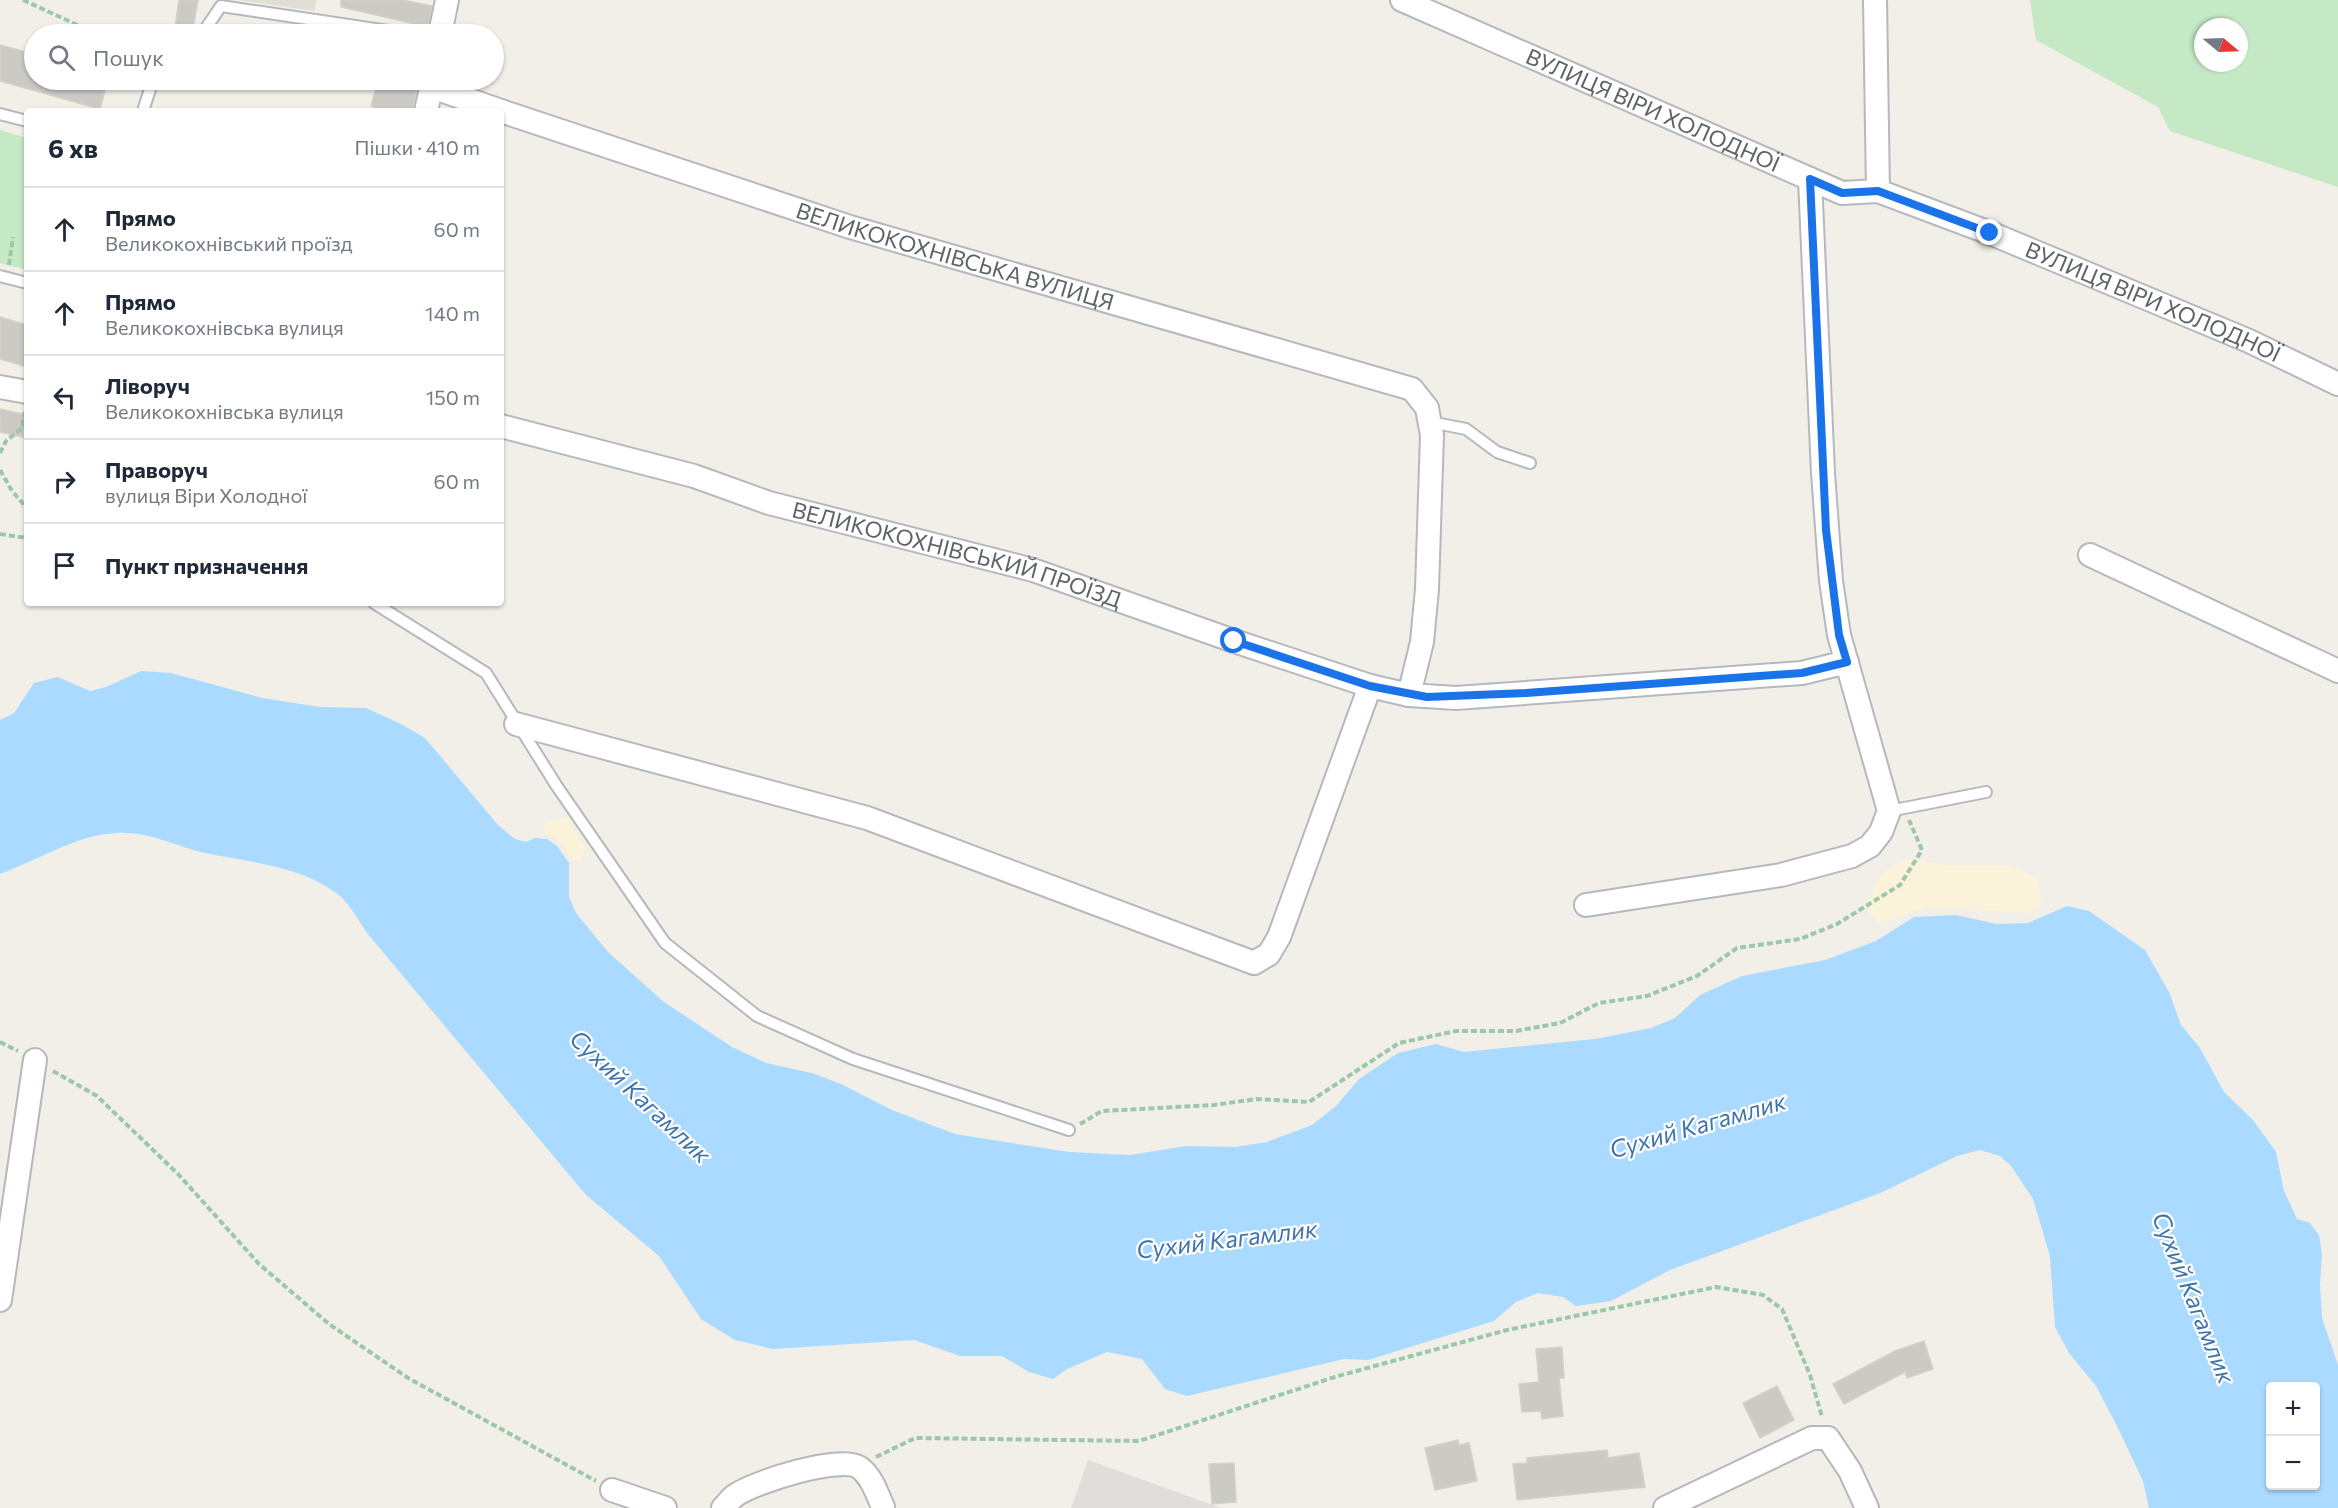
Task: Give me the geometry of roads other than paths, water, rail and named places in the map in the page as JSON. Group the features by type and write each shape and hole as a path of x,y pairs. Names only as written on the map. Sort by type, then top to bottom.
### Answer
{"street":[{"path":"442,24 447,0"},
{"name":"ВУЛИЦЯ ВІРИ ХОЛОДНОЇ","path":"1402,0 1842,193 1878,191 1990,233 2249,340 2338,384"},
{"path":"1875,0 1878,191"},
{"path":"427,108 430,90"},
{"name":"ВЕЛИКОКОХНІВСЬКА ВУЛИЦЯ","path":"449,90 494,108"},
{"name":"ВЕЛИКОКОХНІВСЬКА ВУЛИЦЯ","path":"504,112 850,227 1412,389 1427,408 1430,422"},
{"path":"1586,905 1782,875 1852,856 1870,846 1896,810 1839,635 1826,530 1810,179"},
{"path":"0,387 24,399"},
{"path":"1430,422 1432,435 1427,589 1422,642 1409,695 1456,698 1790,674 1847,662"},
{"name":"ВЕЛИКОКОХНІВСЬКИЙ ПРОЇЗД","path":"504,427 694,476 769,502 832,520 924,540 1033,570 1234,641 1370,686 1409,695"},
{"path":"2090,555 2338,671"},
{"path":"516,724 867,818 1254,963 1269,954 1279,937 1370,686"},
{"path":"0,1300 35,1060"},
{"path":"1665,1508 1812,1438 1828,1438 1850,1471 1867,1508"},
{"path":"723,1508 735,1495 800,1470 841,1463 858,1466 870,1479 883,1507"},
{"path":"612,1490 665,1508"}],"lane":[{"path":"208,24 221,3 349,24"},
{"path":"144,108 150,90"},
{"path":"0,114 24,120"},
{"path":"4,277 24,282"},
{"path":"1430,422 1466,429 1497,452 1530,463"},
{"path":"379,606 486,673 516,724 665,943 758,1016 853,1059 1069,1130"},
{"path":"1896,810 1986,792"}],"water":[{"name":"Сухий Кагамлик","path":"141,671 171,673 262,698 320,707 366,708 401,724 425,738 498,825 515,839 526,842 535,838 547,839 557,846 569,863 569,897 576,913 608,952 664,1002 732,1047 766,1063 812,1073 841,1084 892,1110 955,1134 1069,1152 1130,1155 1186,1146 1235,1147 1267,1142 1312,1125 1336,1106 1359,1079 1398,1053 1436,1044 1464,1052 1595,1039 1651,1028 1675,1018 1700,995 1742,976 1825,960 1876,941 1914,917 1956,915 1997,924 2028,923 2067,906 2089,911 2145,950 2169,992 2181,1025 2200,1048 2224,1092 2253,1120 2276,1152 2284,1191 2297,1219 2310,1223 2319,1235 2322,1254 2320,1284 2322,1318 2338,1365 2338,1508 2149,1508 2143,1481 2118,1428 2096,1386 2069,1353 2055,1327 2050,1256 2033,1199 2011,1166 2000,1156 1980,1150 1957,1156 1878,1194 1670,1270 1611,1301 1576,1306 1563,1297 1538,1293 1516,1302 1494,1321 1368,1360 1344,1359 1187,1396 1165,1389 1142,1359 1107,1352 1067,1369 1053,1379 1029,1372 1002,1356 960,1356 914,1340 773,1349 735,1340 701,1319 659,1256 586,1195 367,933 347,904 325,886 309,877 273,866 201,852 149,836 127,833 86,838 0,874 0,720 14,713 34,683 58,677 90,691 106,687"}]}
